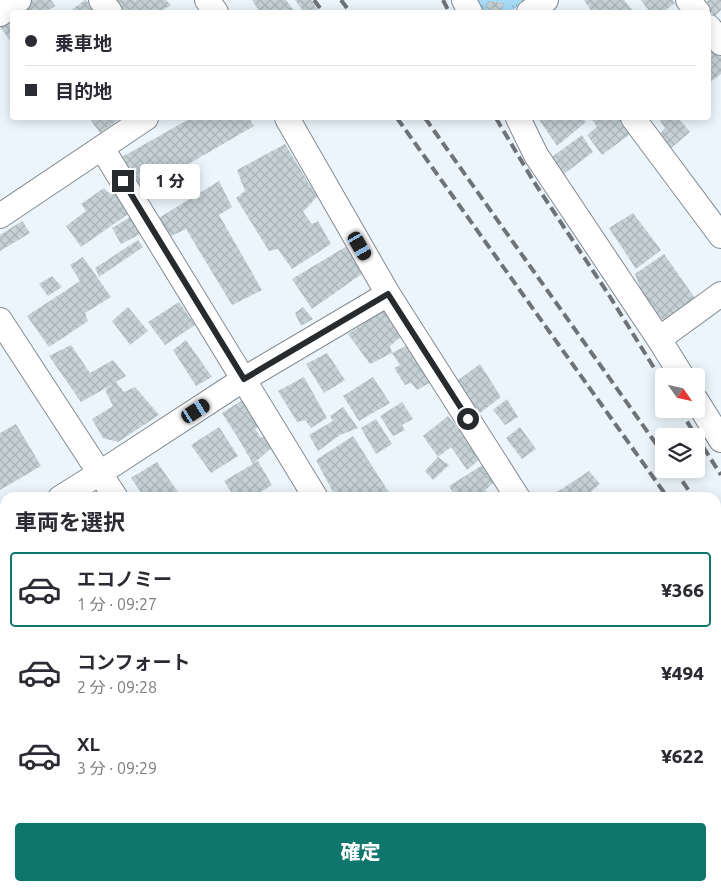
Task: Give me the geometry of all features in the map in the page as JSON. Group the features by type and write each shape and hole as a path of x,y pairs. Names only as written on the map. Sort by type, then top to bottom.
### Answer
{"street":[{"path":"0,14 19,0"},
{"path":"532,10 546,0"},
{"path":"688,0 696,10"},
{"path":"711,30 721,43"},
{"path":"0,216 143,120"},
{"path":"288,120 388,294 514,492"},
{"path":"519,120 536,155 677,368"},
{"path":"634,120 721,236"},
{"path":"102,148 312,492"},
{"path":"70,492 244,379 388,294"},
{"path":"659,339 721,294"},
{"path":"0,320 112,492"},
{"path":"705,414 721,440"}],"green space":[{"path":"474,0 526,0 513,10 478,10"}],"building":[{"path":"31,0 51,0 55,6 48,10 18,10"},
{"path":"85,0 94,10 72,10"},
{"path":"112,0 166,0 171,5 162,10 120,10"},
{"path":"252,0 286,0 294,10 259,10"},
{"path":"295,0 311,0 318,10 302,10"},
{"path":"584,0 624,0 632,10 591,10"},
{"path":"641,0 673,0 675,3 666,10 648,10"},
{"path":"709,0 721,0 721,10 715,16 703,4"},
{"path":"488,1 504,3 502,10 486,9"},
{"path":"10,16 10,40 0,27 0,24"},
{"path":"711,46 721,54 721,74 711,82"},
{"path":"90,120 118,120 100,133"},
{"path":"187,120 250,120 254,126 142,191 122,157"},
{"path":"539,120 584,120 586,122 557,146"},
{"path":"592,120 624,120 633,132 602,155 587,135 597,127"},
{"path":"680,120 690,132 669,150 658,136 665,128 660,121"},
{"path":"582,135 593,152 564,174 552,157"},
{"path":"285,144 317,197 303,212 312,224 318,221 331,244 292,269 278,249 269,251 236,198 245,191 237,170"},
{"path":"219,181 232,207 219,215 262,290 232,305 186,229 169,237 157,219"},
{"path":"104,188 109,193 114,189 131,212 81,247 66,226 86,211 81,204"},
{"path":"633,213 661,250 636,269 609,228"},
{"path":"132,216 144,232 121,244 112,228"},
{"path":"22,221 30,233 0,251 0,235"},
{"path":"138,240 143,247 99,277 95,268"},
{"path":"347,246 366,271 312,309 292,279"},
{"path":"664,254 695,298 665,323 644,298 635,274"},
{"path":"83,257 111,297 85,313 88,321 49,347 27,316 80,281 70,265"},
{"path":"52,276 62,287 48,296 39,284"},
{"path":"179,302 195,325 165,345 148,322"},
{"path":"128,307 148,331 130,345 112,321"},
{"path":"303,307 313,319 301,326 295,313"},
{"path":"384,310 403,335 390,346 392,353 370,364 348,334"},
{"path":"186,340 212,377 196,386 173,350"},
{"path":"71,345 90,373 113,360 126,376 116,382 124,392 135,387 159,415 118,442 103,438 92,419 113,406 105,390 113,384 81,402 49,356"},
{"path":"408,345 431,382 417,390 411,383 405,385 394,368 400,365 392,353"},
{"path":"327,353 345,380 324,393 306,364"},
{"path":"480,364 501,397 480,413 457,381"},
{"path":"304,377 327,418 311,428 305,420 297,422 278,391"},
{"path":"373,377 390,403 359,421 343,396"},
{"path":"244,399 262,424 255,429 261,438 269,434 276,444 253,464 222,413"},
{"path":"507,399 518,417 505,425 493,410"},
{"path":"402,402 413,419 402,425 405,430 393,436 380,416"},
{"path":"343,407 358,428 340,435 318,451 309,435 333,421 330,416"},
{"path":"448,416 480,459 467,470 451,447 438,457 423,436"},
{"path":"376,419 392,444 376,454 361,428"},
{"path":"16,424 41,466 0,490 0,433"},
{"path":"219,427 238,456 211,473 191,445"},
{"path":"520,427 536,449 522,459 506,438"},
{"path":"353,436 389,492 333,492 316,460"},
{"path":"438,457 449,465 433,480 425,471"},
{"path":"258,461 272,485 260,492 231,492 224,481"},
{"path":"157,462 178,492 141,492 131,478"},
{"path":"484,464 496,481 485,490 486,492 452,492 449,486"},
{"path":"589,471 600,484 590,492 557,492"}],"railway":[{"path":"314,0 322,10"},
{"path":"341,0 348,10"},
{"path":"443,0 448,10"},
{"path":"398,120 664,492"},
{"path":"426,120 655,442"},
{"path":"497,120 534,182 607,292 655,369"},
{"path":"685,418 721,475"},
{"path":"680,478 690,492"}],"route":[{"path":"123,181 244,379 388,294 468,419"}]}
